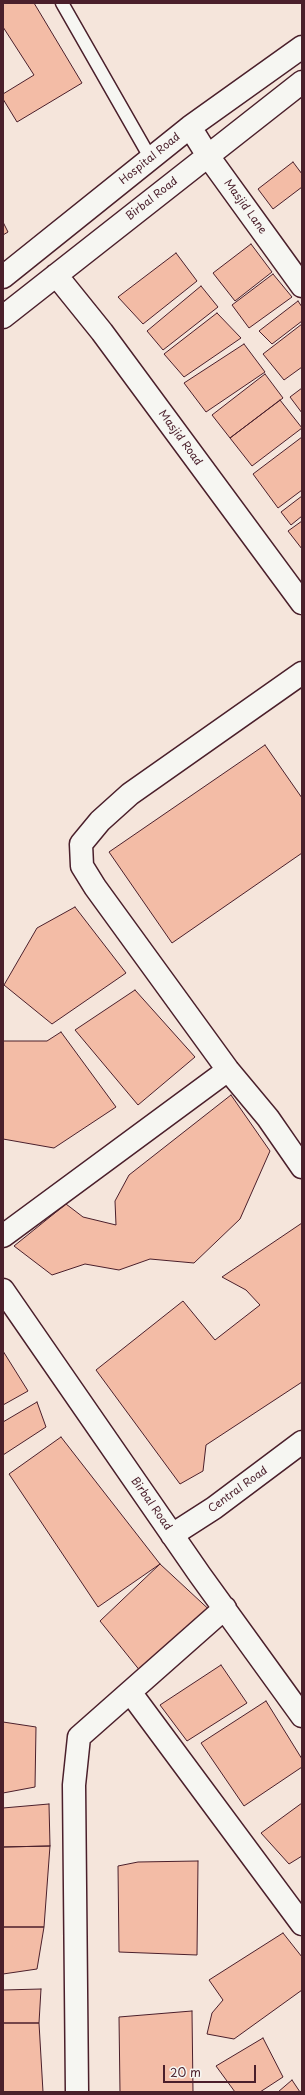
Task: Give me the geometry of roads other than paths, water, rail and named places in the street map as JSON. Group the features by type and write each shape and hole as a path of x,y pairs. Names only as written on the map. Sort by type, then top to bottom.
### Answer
{"street":[{"name":"Hospital Road","path":"3,277 190,127 302,47"},
{"name":"Birbal Road","path":"3,317 302,82"},
{"name":"Masjid Lane","path":"190,127 208,156 302,286"},
{"name":"Masjid Road","path":"56,275 102,332 302,603"},
{"path":"302,673 130,794 100,821 81,844 82,866 95,887 228,1070 268,1118 302,1167"},
{"path":"3,1236 228,1070"},
{"name":"Birbal Road","path":"3,1290 172,1535 302,1716"},
{"name":"Central Road","path":"172,1535 214,1508 302,1442"},
{"path":"77,2092 74,1785 79,1737 224,1608"},
{"path":"130,1692 302,1924"}],"lane":[{"path":"62,3 151,159"}]}
